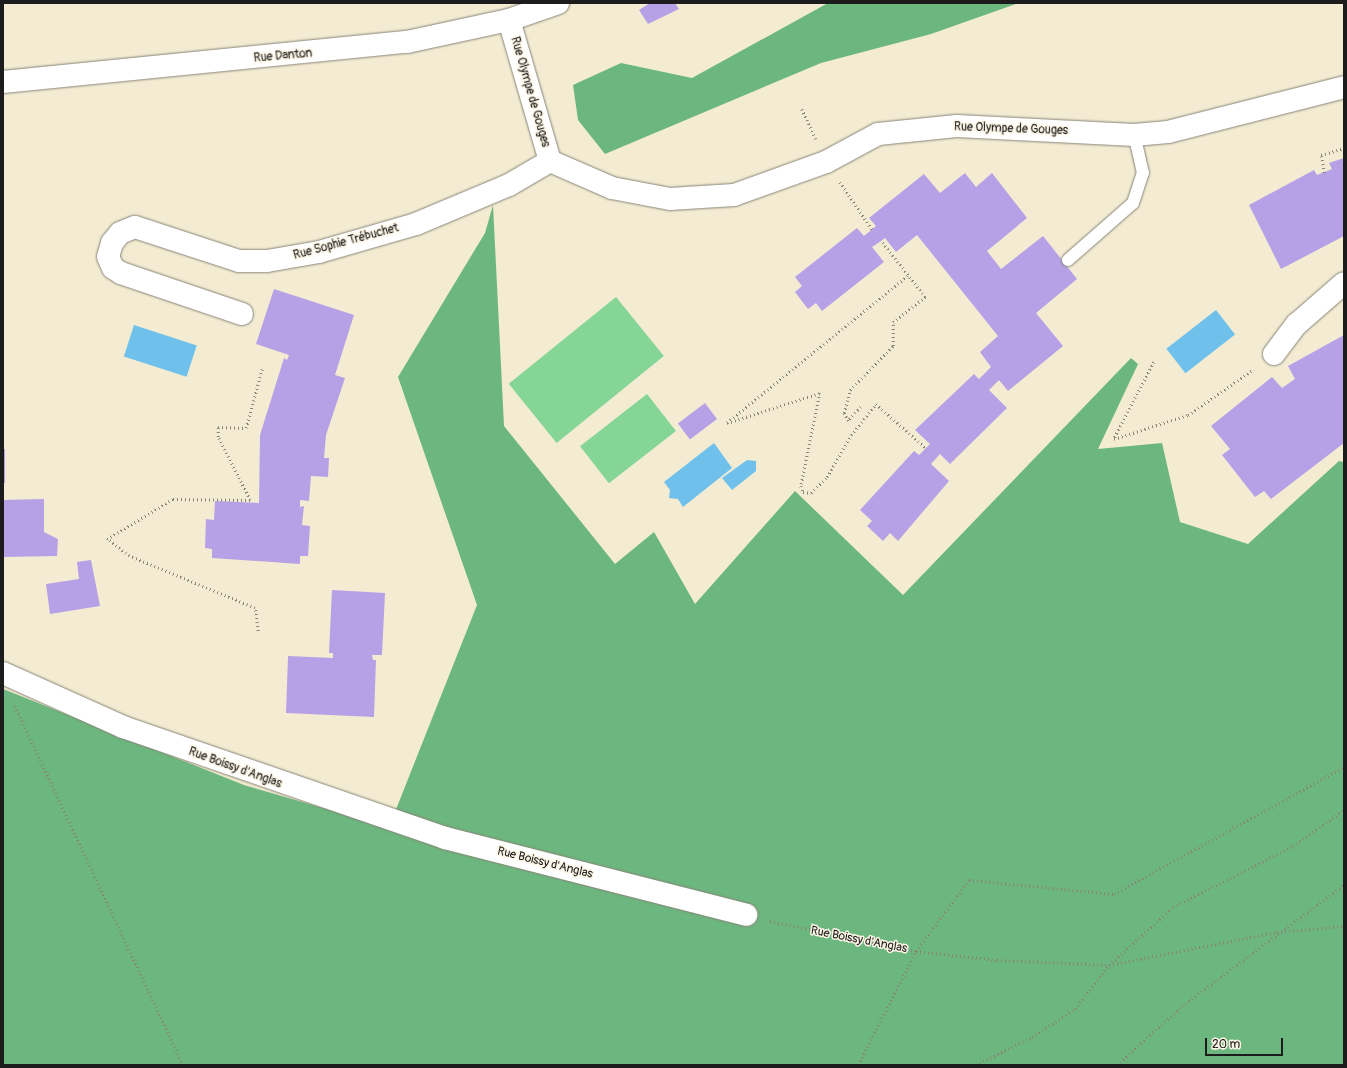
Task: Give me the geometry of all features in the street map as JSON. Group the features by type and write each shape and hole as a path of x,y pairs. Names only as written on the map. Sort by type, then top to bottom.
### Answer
{"street":[{"name":"Rue Danton","path":"3,82 332,52 407,42 509,20 558,3"},
{"name":"Rue Olympe de Gouges","path":"509,20 550,161 612,188 670,199 734,195 826,162 878,134 956,126 1134,135 1210,124 1344,87"},
{"name":"Rue Sophie Trébuchet","path":"242,314 121,273 113,268 108,257 112,243 120,233 135,227 239,261 267,261 319,252 416,224 509,184 550,161"},
{"path":"1274,354 1297,324 1344,283"},
{"name":"Rue Boissy d'Anglas","path":"3,673 130,729 437,836 746,915"}],"lane":[{"path":"1068,260 1133,203 1143,173 1134,135"}],"path":[{"path":"1324,172 1321,155 1344,148"},
{"path":"861,407 848,421 844,413 850,390 893,346 893,322 925,297 881,240"},
{"path":"908,276 727,423 820,393 801,486 803,492 811,493 827,477 851,435 876,404 926,448"},
{"path":"1154,362 1114,439 1188,415 1223,394 1274,354"},
{"path":"258,631 255,608 129,556 107,539 173,499 250,500 218,437 218,427 246,428 262,369"},
{"path":"13,701 183,1065"},
{"path":"858,1065 916,951 969,880 1114,894 1344,767"},
{"path":"976,1065 1032,1037 1075,1009 1109,965 1173,907 1293,846 1344,810"},
{"path":"1118,1065 1182,1006 1277,932 1344,885"},
{"name":"Rue Boissy d'Anglas","path":"746,915 916,951 997,960 1109,965 1277,932 1344,926"}],"green space":[{"path":"828,3 1019,3 931,34 821,63 605,154 578,120 573,85 621,63 692,78"},
{"path":"493,205 504,426 615,564 654,532 695,604 795,491 903,595 1131,358 1138,364 1098,449 1162,443 1180,522 1248,544 1339,461 1344,462 1344,1065 3,1065 3,689 244,785 389,827 477,605 398,377 485,233"},
{"path":"616,297 664,356 557,443 509,384"},
{"path":"647,394 676,431 609,483 580,446"}],"water":[{"path":"1216,310 1235,334 1185,373 1166,349"},
{"path":"134,325 197,345 187,377 124,356"},
{"path":"714,443 732,468 683,507 678,499 669,498 670,490 664,482"},
{"path":"747,460 756,461 756,471 732,490 722,478"}],"building":[{"path":"650,3 675,3 679,9 648,24 639,10"},
{"path":"1344,158 1344,236 1281,269 1249,205 1314,170 1317,175 1332,169 1329,163"},
{"path":"965,173 976,187 992,173 1027,218 987,251 1001,269 1043,236 1077,279 1036,313 1063,346 1008,391 999,380 989,390 1007,408 950,464 940,454 931,464 949,481 898,541 890,533 883,541 867,526 872,521 860,510 914,451 919,455 930,444 915,430 974,374 979,379 991,367 980,352 998,336 917,235 896,252 885,238 872,247 884,262 822,311 816,303 808,309 795,292 802,286 795,277 857,228 864,236 876,226 869,218 924,174 940,193"},
{"path":"274,289 354,315 335,375 345,378 326,435 324,458 329,458 328,477 311,476 309,501 300,500 300,507 304,506 302,525 310,526 308,556 300,556 300,564 212,558 212,549 205,548 206,519 214,520 215,501 259,503 260,435 284,358 287,360 289,355 256,344"},
{"path":"1344,335 1344,443 1271,499 1264,491 1255,497 1222,455 1230,449 1211,426 1272,377 1282,388 1295,379 1288,366"},
{"path":"705,403 717,419 690,439 678,423"},
{"path":"3,449 5,449 5,483 3,483"},
{"path":"44,499 44,532 58,539 57,556 3,557 3,500"},
{"path":"91,560 100,606 50,614 46,584 79,579 77,562"},
{"path":"332,590 385,593 382,655 372,655 373,660 376,660 374,717 286,713 288,656 333,658 333,653 329,653"}]}
